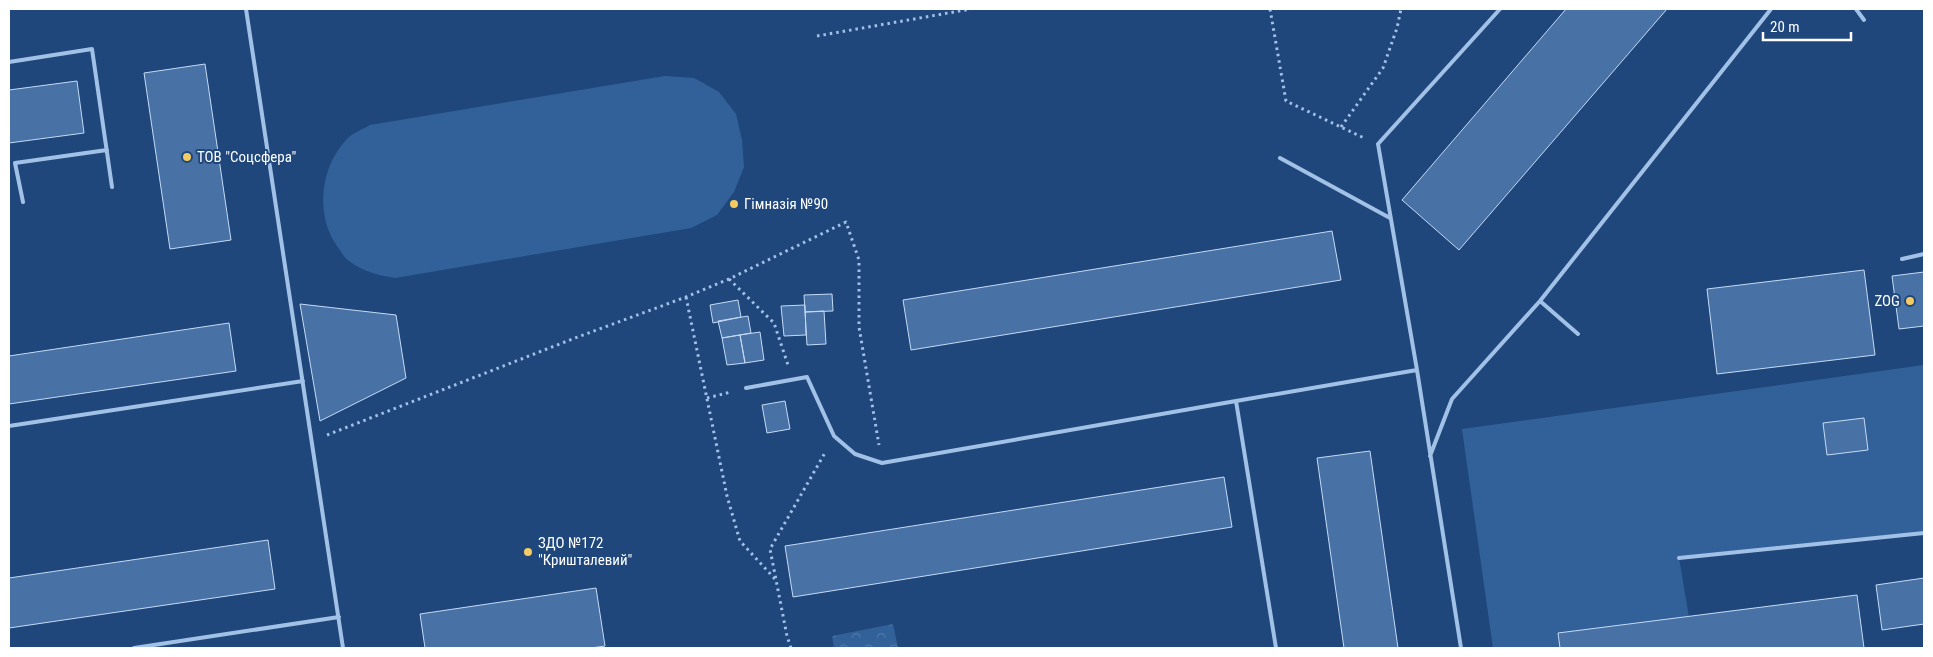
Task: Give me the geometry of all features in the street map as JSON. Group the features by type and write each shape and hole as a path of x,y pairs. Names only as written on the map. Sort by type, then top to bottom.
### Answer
{"lane":[{"path":"246,9 344,648"},
{"path":"1461,648 1417,370 1378,144 1500,9"},
{"path":"1430,456 1452,400 1540,301 1771,9"},
{"path":"1856,9 1864,20"},
{"path":"9,62 92,49 112,187"},
{"path":"9,164 107,150"},
{"path":"1280,158 1390,218"},
{"path":"16,163 23,202"},
{"path":"1902,259 1924,254"},
{"path":"1540,301 1578,334"},
{"path":"746,388 807,377 834,436 855,454 882,463 1417,370"},
{"path":"9,426 303,381"},
{"path":"1236,401 1276,648"},
{"path":"1679,558 1924,533"},
{"path":"134,648 339,617"}],"path":[{"path":"817,36 971,9"},
{"path":"1270,9 1286,101 1378,144"},
{"path":"1341,127 1383,68 1398,28 1401,9"},
{"path":"312,441 575,338 686,297 729,279 846,222 859,260 859,327 882,463"},
{"path":"729,279 774,323 792,374 807,377"},
{"path":"686,297 727,496 740,541 775,579"},
{"path":"707,398 746,388"},
{"path":"791,648 770,549 834,436"}],"green space":[{"path":"665,76 694,78 719,92 736,114 742,140 744,167 734,192 717,215 691,228 395,278 360,268 349,261 330,234 323,206 326,177 331,163 338,150 349,137 370,125"},
{"path":"1924,365 1924,533 1679,558 1689,617 1558,634 1560,648 1493,648 1462,429"},
{"path":"893,624 898,648 834,648 832,636"}],"building":[{"path":"1566,9 1667,9 1459,250 1402,200"},
{"name":"ТОВ \"Соцсфера\"","path":"205,64 231,240 170,249 144,73"},
{"path":"77,81 84,133 9,143 9,90"},
{"path":"1332,231 1341,280 911,350 903,300"},
{"path":"1864,270 1875,355 1717,374 1707,289"},
{"name":"ZOG","path":"1924,272 1924,326 1899,329 1892,276"},
{"path":"832,294 833,311 805,312 804,295"},
{"path":"738,300 741,317 713,323 710,305"},
{"path":"300,304 396,315 406,378 320,421"},
{"path":"805,305 806,335 784,336 781,306"},
{"path":"824,311 826,344 807,345 805,312"},
{"path":"748,316 751,333 722,338 718,321"},
{"path":"229,323 236,371 9,404 9,356"},
{"path":"760,332 764,360 745,363 740,335"},
{"path":"740,335 745,363 727,365 722,338"},
{"path":"785,401 790,429 767,433 762,405"},
{"path":"1864,418 1868,450 1827,455 1823,423"},
{"path":"1370,451 1398,648 1344,648 1317,458"},
{"path":"1224,477 1232,527 793,597 785,546"},
{"path":"268,540 275,589 9,628 9,578"},
{"path":"1924,578 1924,624 1882,630 1876,585"},
{"name":"ЗДО №172 \"Кришталевий\"","path":"596,588 605,646 591,648 425,648 420,614"},
{"path":"1857,595 1864,648 1560,648 1558,633"}],"place":[{"name":"ТОВ \"Соцсфера\"","path":"187,157"},
{"name":"Гімназія №90","path":"734,204"},
{"name":"ZOG","path":"1910,301"},
{"name":"ЗДО №172 \"Кришталевий\"","path":"528,552"}]}
